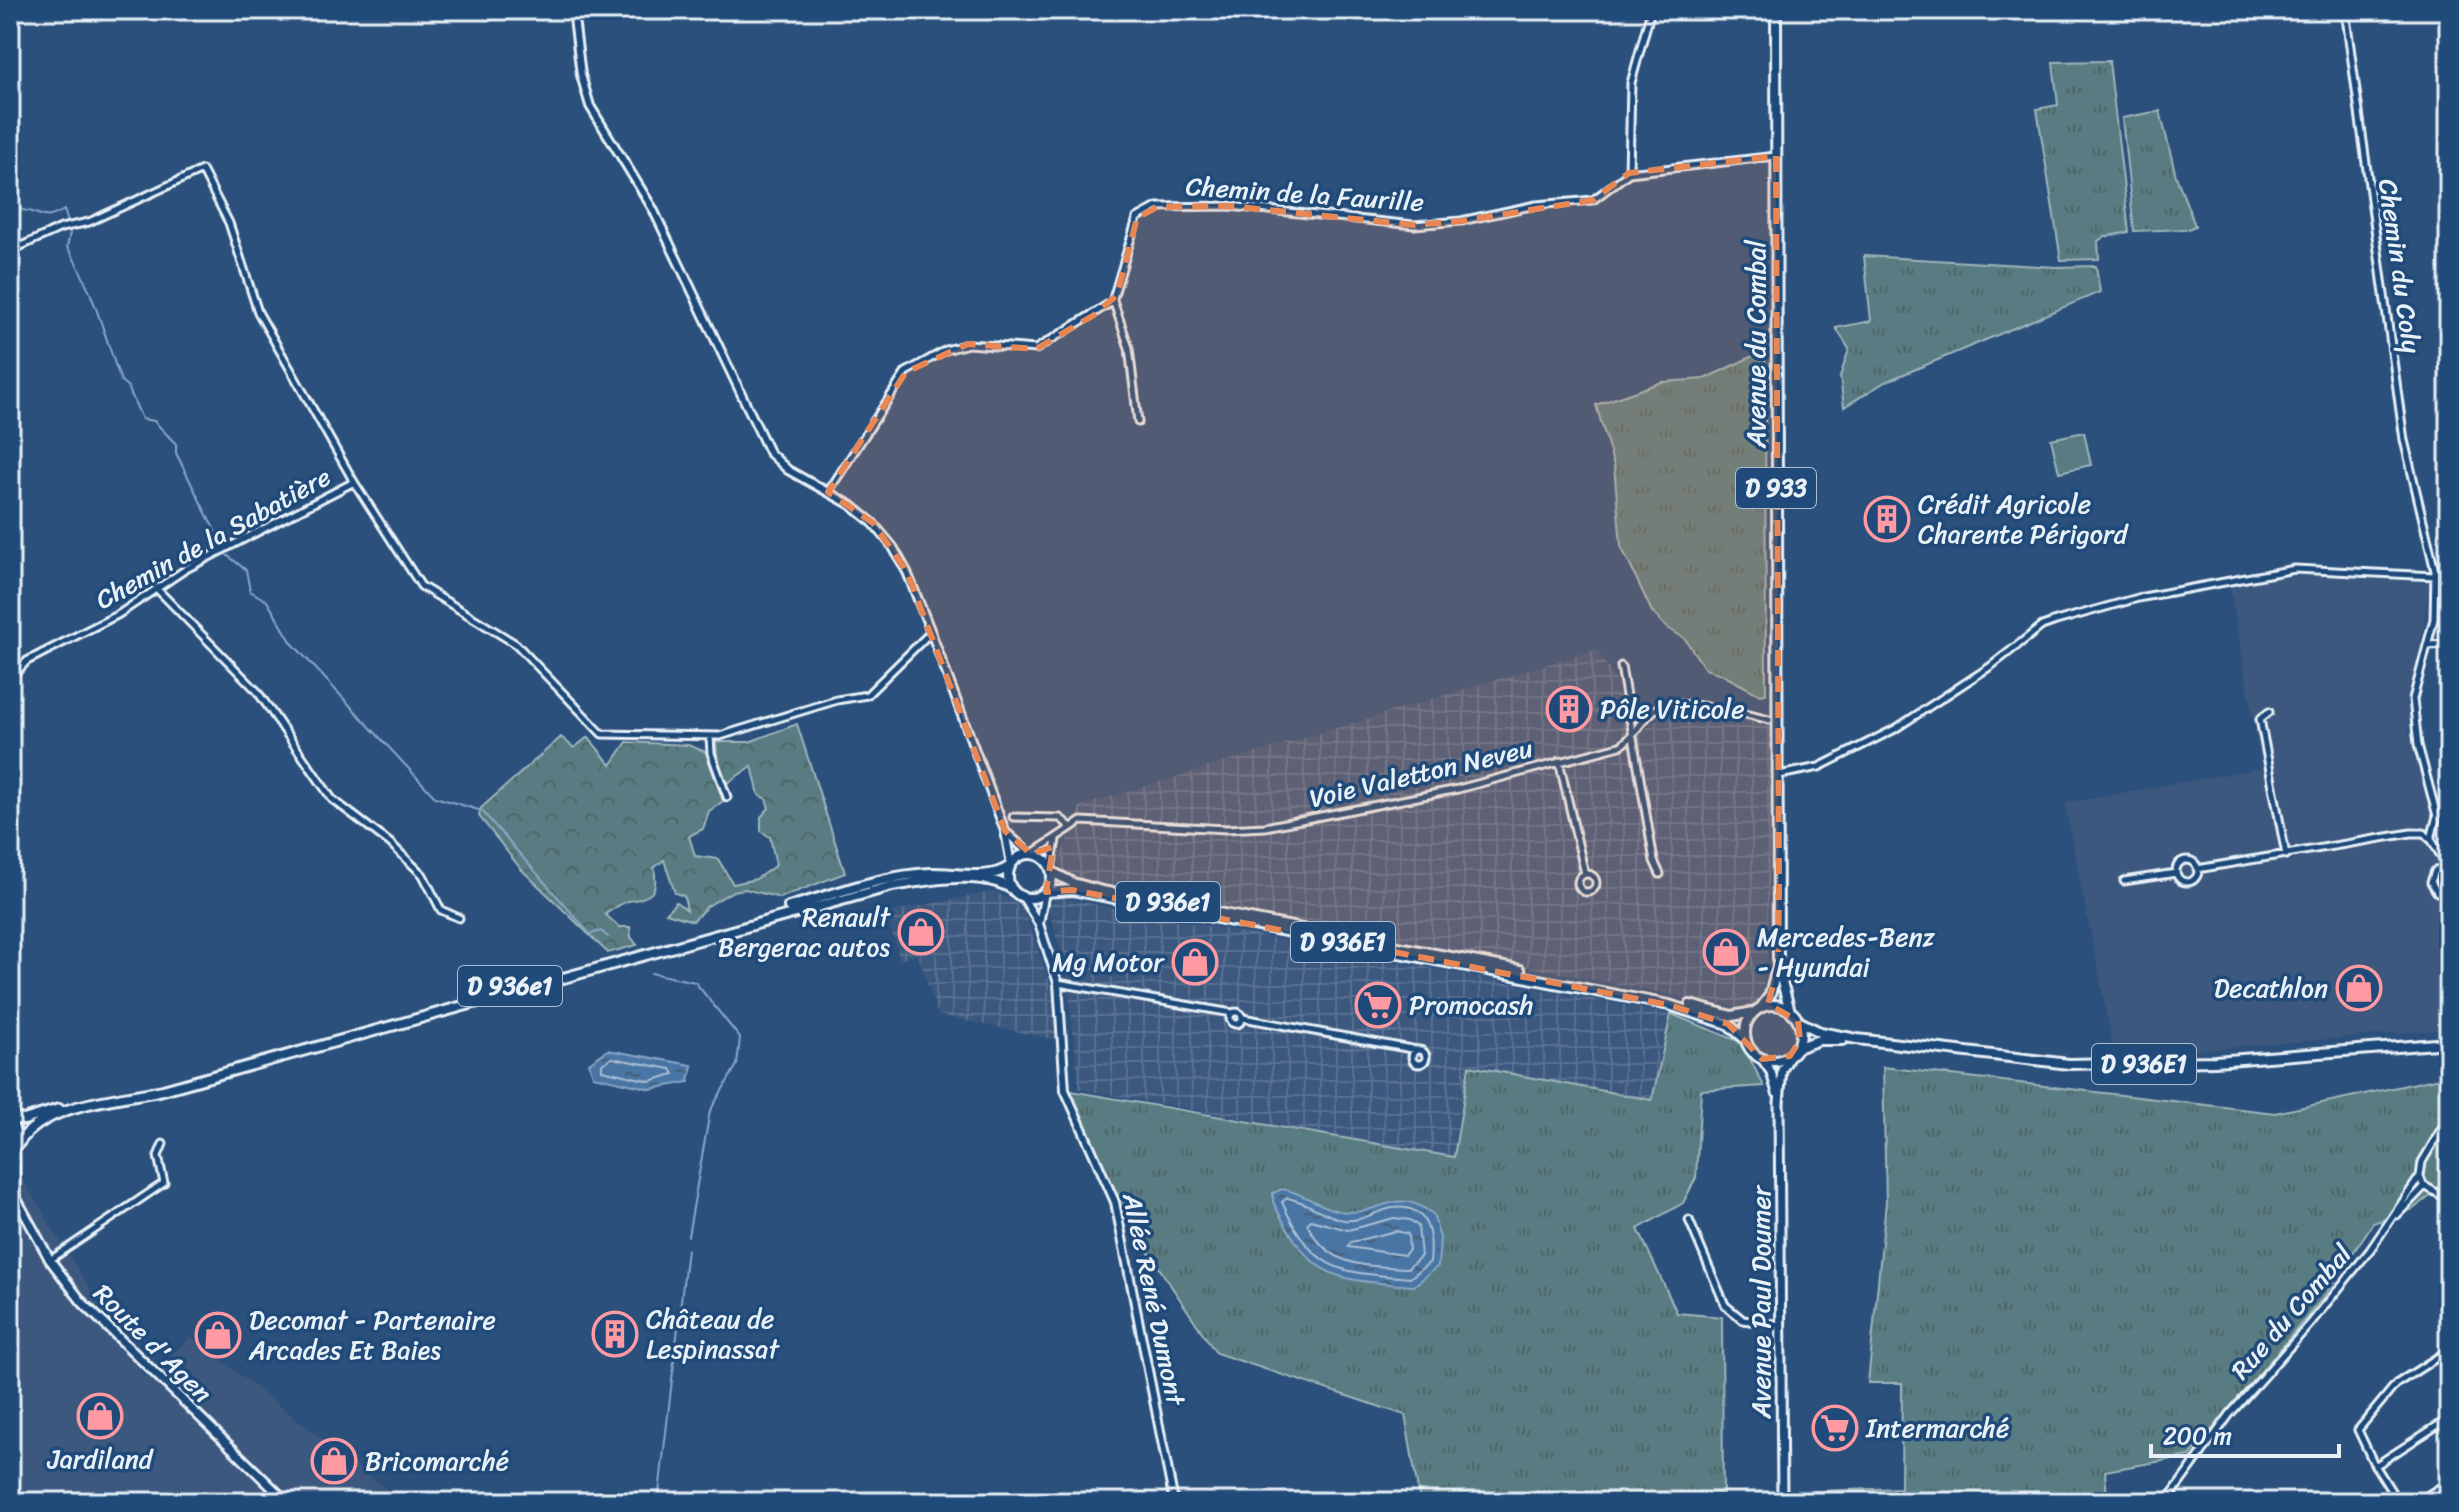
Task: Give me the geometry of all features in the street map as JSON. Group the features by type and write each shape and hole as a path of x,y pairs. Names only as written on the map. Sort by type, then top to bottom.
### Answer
{"main road":[{"name":"Avenue du Combal","path":"1776,10 1778,967"},
{"path":"1031,854 1043,858 1051,870 1045,892 1034,898 1022,896 1012,889 1008,878 1010,865 1019,857 1031,854"},
{"name":"D 936e1","path":"10,1120 24,1120 155,1087 890,879 927,873 985,875 1010,865"},
{"name":"D 936e1","path":"1051,870 1073,883 1102,891 1286,925"},
{"name":"D 936e1","path":"18,1144 32,1128 79,1107 163,1090 861,893 892,886 958,879 999,882 1012,889"},
{"name":"D 936E1","path":"1045,892 1072,890 1655,1002 1728,1024 1745,1039"},
{"name":"D 936E1","path":"1286,925 1642,994 1732,1016 1757,1010"},
{"name":"D 933","path":"1757,1010 1770,995 1778,967"},
{"name":"D 933","path":"1778,967 1790,1011"},
{"path":"1775,1005 1790,1011 1798,1021 1800,1040 1782,1070 1779,1103 1771,1072 1745,1039 1746,1024 1757,1010 1775,1005"},
{"name":"D 936E1","path":"1798,1021 1820,1032 1857,1039 2016,1059 2113,1065 2449,1046"},
{"name":"D 936E1","path":"1793,1052 1819,1040 1857,1039"},
{"path":"1762,1059 1777,1061 1793,1052"},
{"name":"Avenue Paul Doumer","path":"1779,1103 1782,1502"},
{"path":"10,1120 18,1144 12,1157"},
{"name":"Route d'Agen","path":"12,1157 13,1190 50,1260 82,1302 287,1502"}],"street":[{"path":"573,10 581,75 590,106 653,209 769,452 788,470 828,492 873,523 893,547 907,572 1005,831 1010,865"},
{"path":"1651,10 1631,83 1629,173 1776,156"},
{"name":"Chemin du Coly","path":"2345,10 2404,440 2429,535 2435,576 2436,606 2413,699 2418,745 2437,816 2431,839 2448,868 2435,871"},
{"path":"10,251 61,228 89,222 202,170 229,223 258,312 354,482"},
{"name":"Chemin de la Faurille","path":"1113,300 1137,218 1157,207 1229,206 1414,225 1461,221 1536,205 1593,200 1629,173"},
{"path":"828,492 906,372 946,350 968,344 1036,349 1113,300 1129,348 1138,422"},
{"name":"Chemin de la Sabatière","path":"10,679 27,661 119,614 156,588 354,482 421,586 516,644 602,734 710,736 734,733 837,700 867,695 931,632"},
{"path":"1779,775 1819,767 1895,729 1991,666 2042,626 2056,621 2138,598 2295,569 2435,576"},
{"path":"156,588 257,691 332,799 390,843 423,875 441,910 459,918"},
{"path":"2427,646 2449,644"},
{"path":"1621,666 1654,861 1660,874"},
{"name":"Voie Valetton Neveu","path":"1013,817 1060,818 1070,826 1096,820 1246,830 1458,789 1620,746 1634,737 1650,713 1672,704 1766,719"},
{"path":"2269,712 2260,719 2286,855"},
{"path":"710,736 711,753 727,797"},
{"path":"1559,761 1585,874"},
{"path":"1005,831 1031,854 1056,840 1070,826"},
{"path":"2197,869 2411,833 2424,833 2431,839"},
{"path":"1051,870 1056,840"},
{"path":"2437,852 2433,888 2449,895"},
{"path":"2176,873 2183,861 2192,862 2197,869"},
{"path":"2176,873 2181,880 2190,882 2197,869"},
{"path":"2124,881 2176,873"},
{"name":"Allée René Dumont","path":"1039,924 1045,892"},
{"name":"Allée René Dumont","path":"1022,896 1039,924 1058,983 1065,1090 1115,1202 1174,1502"},
{"path":"1058,983 1232,1013 1232,1023 1237,1024 1243,1018 1417,1050"},
{"name":"Rue du Combal","path":"2166,1502 2200,1451 2310,1324 2388,1225 2420,1176 2422,1162 2449,1116"},
{"path":"50,1260 164,1183 158,1156 163,1144"},
{"path":"2420,1176 2424,1187 2449,1200"},
{"name":"Rue du Combal","path":"2388,1225 2424,1187"},
{"path":"1689,1220 1725,1305 1743,1320 1781,1325"},
{"path":"2398,1502 2358,1433 2360,1425 2396,1384 2449,1350"},
{"path":"2375,1466 2449,1418"},
{"path":"2417,1502 2449,1482"},
{"path":"265,1502 274,1489"}],"highlighted area":[{"path":"1776,156 1779,891 1778,967 1768,1004 1798,1021 1800,1040 1790,1056 1762,1059 1728,1024 1669,1005 1072,890 1046,892 1053,847 1031,854 1005,831 996,811 907,572 873,523 828,492 906,372 968,344 1036,349 1094,315 1117,295 1137,218 1157,207 1229,206 1414,225 1461,221 1593,200 1629,173"}],"shaded area":[{"path":"2308,575 2430,582 2408,727 2431,819 2449,938 2449,1029 2115,1057 2065,803 2262,768 2229,583"},
{"path":"1597,649 1645,730 1658,719 1676,714 1773,718 1767,966 1761,998 1744,1009 1065,876 1059,861 1080,806"},
{"path":"995,891 1023,908 1059,1009 1057,1040 938,1015 918,955 900,960 886,913"},
{"path":"1057,897 1671,1014 1652,1100 1469,1066 1454,1157 1079,1089 1067,974 1048,907"},
{"path":"10,1159 145,1378 191,1337 403,1502 10,1502"}],"green space":[{"path":"2109,61 2129,232 2098,241 2099,259 2061,260 2037,109 2058,105 2053,62"},
{"path":"2160,111 2176,176 2195,226 2188,229 2134,231 2122,118"},
{"path":"1864,256 2056,267 2096,266 2100,292 1885,382 1844,407 1840,377 1849,349 1836,328 1871,321"},
{"path":"1755,355 1765,357 1766,694 1760,695 1705,669 1685,639 1665,626 1652,612 1621,546 1614,466 1596,405 1662,382 1704,379"},
{"path":"2084,432 2091,465 2059,472 2051,439"},
{"path":"797,724 845,873 780,898 745,889 733,891 706,907 693,921 666,913 676,902 687,910 684,896 675,893 664,860 654,868 655,884 651,893 625,902 605,914 619,927 630,927 631,937 637,945 608,953 521,869 479,816 481,808 561,737 574,748 588,737 611,765 627,742 688,745 706,752 723,801 709,811 703,829 689,836 695,856 718,859 733,884 756,879 776,865 770,837 761,831 761,817 769,808 766,799 759,795 752,766 726,784 716,742 749,742"},
{"path":"1671,1014 1741,1042 1764,1086 1701,1090 1696,1178 1683,1203 1638,1229 1677,1313 1722,1317 1723,1502 1420,1502 1405,1415 1216,1353 1115,1202 1065,1090 1454,1157 1469,1066 1652,1100"},
{"path":"1883,1067 2275,1113 2449,1076 2449,1182 2413,1209 2373,1223 2323,1298 2190,1456 2105,1471 2107,1498 2095,1502 1794,1502 1794,1492 1901,1488 1902,1383 1868,1383 1886,1202"}],"water":[{"path":"608,1050 692,1065 689,1082 651,1089 593,1076 589,1063"},
{"path":"1282,1189 1340,1211 1362,1211 1399,1202 1420,1206 1433,1214 1440,1238 1438,1266 1414,1286 1362,1281 1327,1271 1313,1261 1287,1228 1273,1202 1273,1193"}],"waterway":[{"path":"10,195 22,210 42,216 64,210 68,222"},
{"path":"70,233 67,247 91,295 121,381 128,387 142,419 154,421 176,444 176,453 222,545"},
{"path":"227,555 246,570 250,591 267,601 292,643 435,797 482,811 590,934 601,931 608,937"},
{"path":"651,973 695,982 740,1038 737,1065 710,1111 688,1236"},
{"path":"658,1502 687,1249"}],"place":[{"name":"Crédit Agricole Charente Périgord","path":"1887,519"},
{"name":"Pôle Viticole","path":"1569,709"},
{"name":"Renault Bergerac autos","path":"921,932"},
{"name":"Mercedes-Benz - Hyundai","path":"1726,952"},
{"name":"Mg Motor","path":"1195,962"},
{"name":"Decathlon","path":"2359,988"},
{"name":"Promocash","path":"1378,1005"},
{"name":"Château de Lespinassat","path":"615,1334"},
{"name":"Decomat - Partenaire Arcades Et Baies","path":"218,1335"},
{"name":"Jardiland","path":"100,1416"},
{"name":"Intermarché","path":"1835,1428"},
{"name":"Bricomarché","path":"334,1461"}]}
